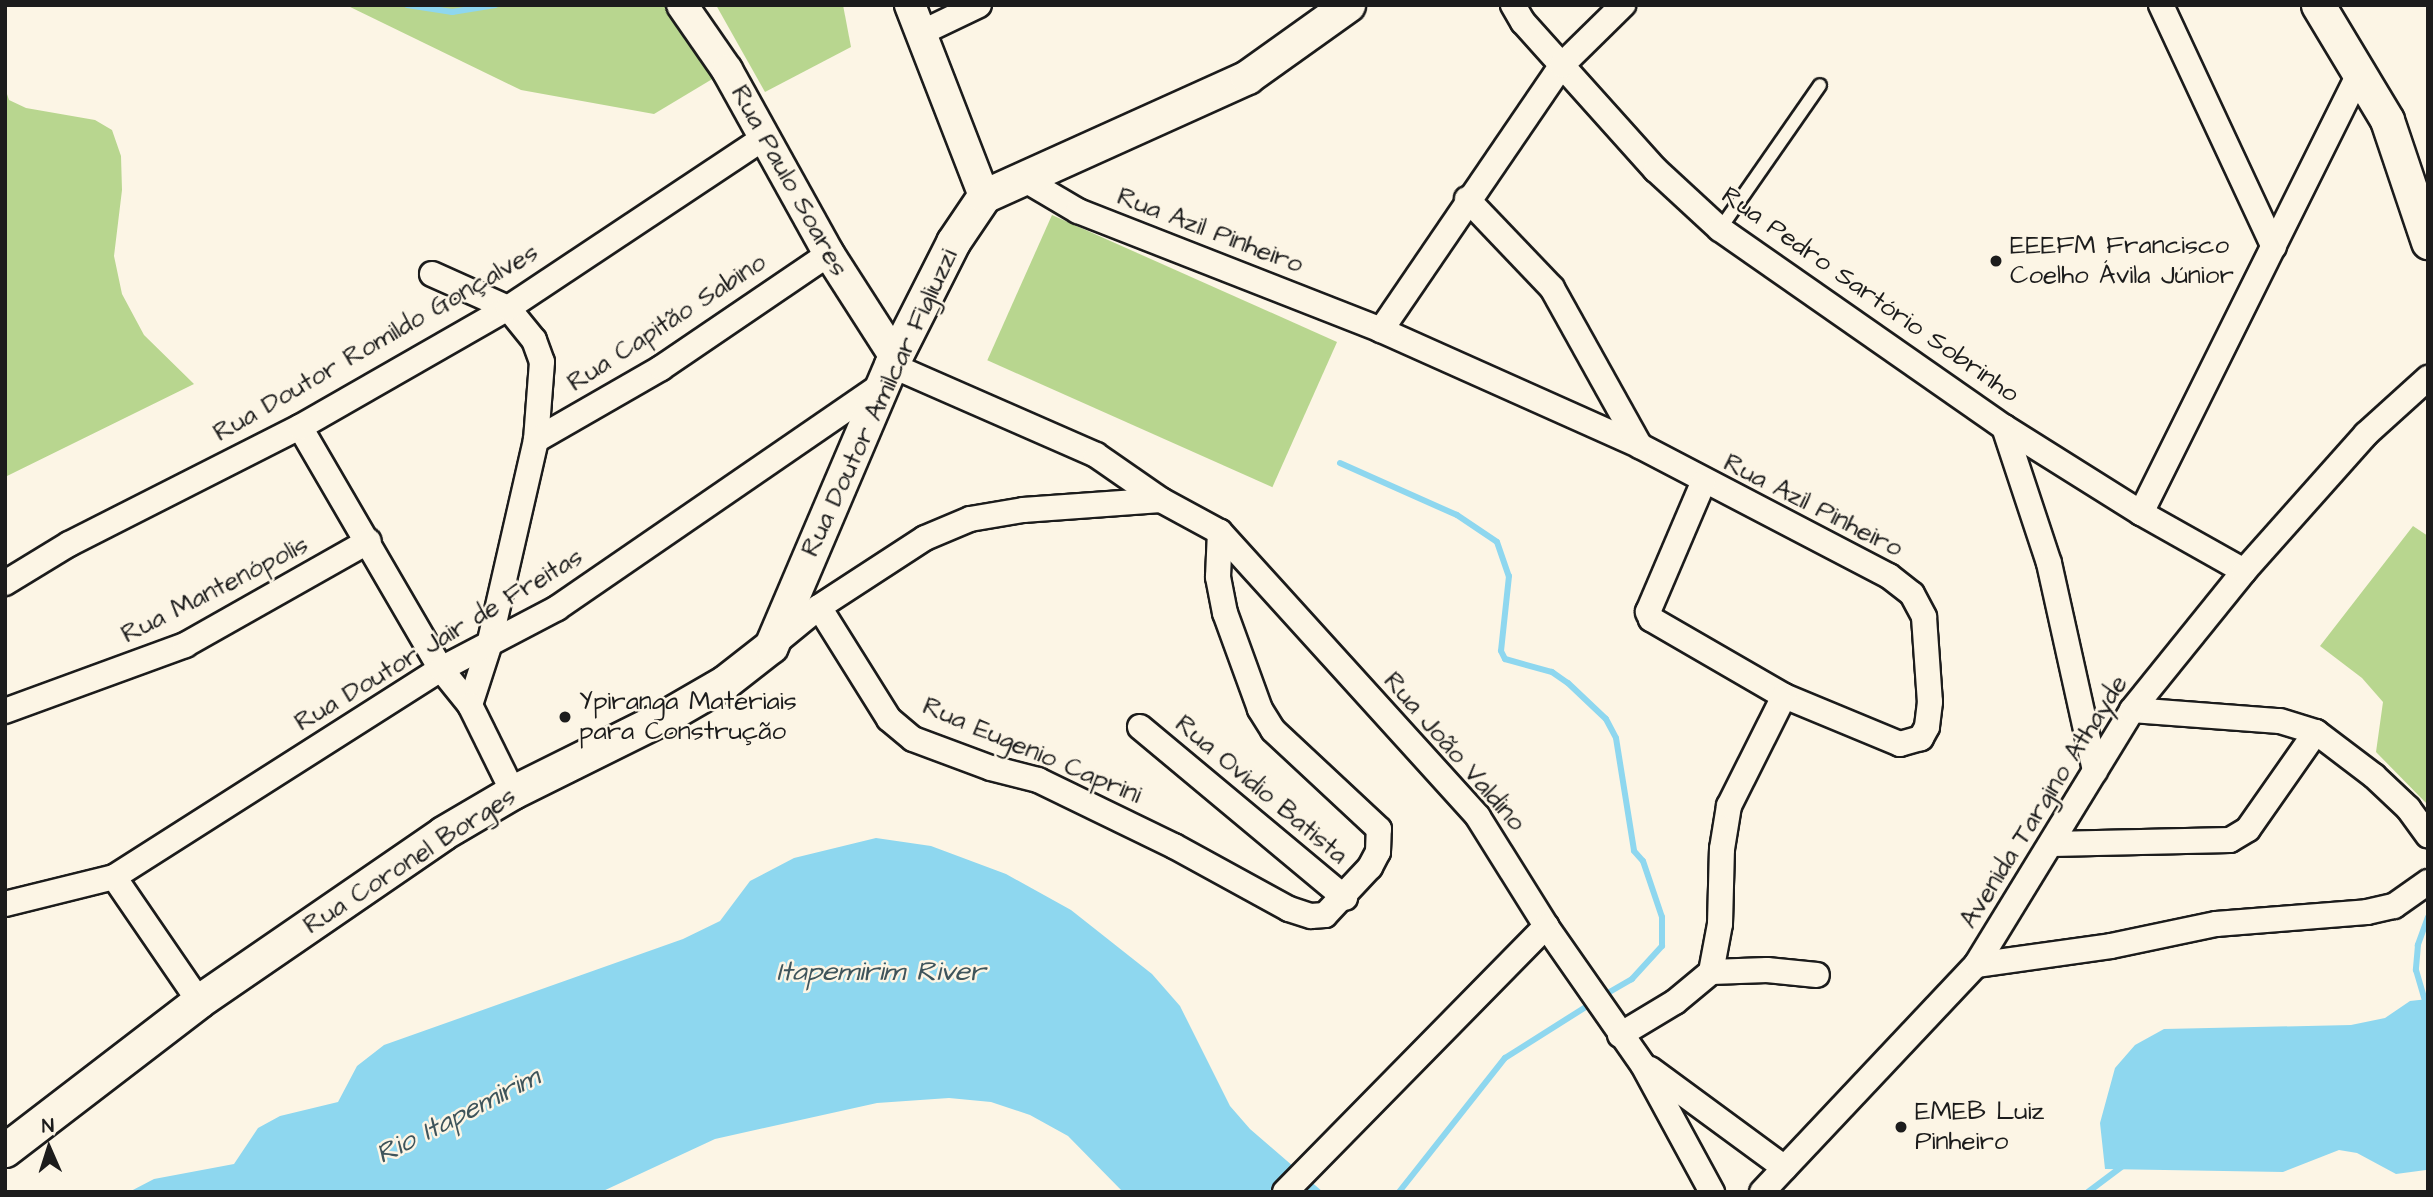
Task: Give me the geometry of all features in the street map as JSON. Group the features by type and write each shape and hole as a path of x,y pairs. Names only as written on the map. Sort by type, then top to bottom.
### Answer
{"main road":[{"path":"984,196 1247,77 1348,5"},
{"path":"2318,5 2387,120 2428,242"},
{"name":"Rua Doutor Amilcar Figliuzzi","path":"771,646 890,369 953,242 984,196"},
{"name":"Rua Coronel Borges","path":"5,1150 199,1001 443,833 513,792 668,715 725,682 771,646"}],"street":[{"name":"Rua Paulo Soares","path":"682,5 727,70 890,369"},
{"path":"979,5 915,14 984,196"},
{"name":"Rua Pedro Sartório Sobrinho","path":"1513,5 1562,65 1656,170 1720,229 2004,427 2141,513 2244,571"},
{"path":"1381,330 1467,199 1562,65 1623,5"},
{"path":"2161,5 2274,247"},
{"path":"2141,513 2360,72"},
{"name":"Rua Doutor Romildo Gonçalves","path":"5,583 69,544 300,427 508,308 765,137"},
{"name":"Rua Azil Pinheiro","path":"1022,178 1078,211 1381,330 1640,446 1703,483 1889,576 1912,594 1924,617 1930,716 1921,738 1911,744 1900,744 1784,696"},
{"path":"1467,199 1552,288 1640,446"},
{"name":"Rua Capitão Sabino","path":"536,440 661,368 828,254"},
{"path":"432,274 508,308 534,340 542,362 536,440 489,646 470,705"},
{"path":"890,369 1126,472 1161,500 1220,531 1218,577 1238,656 1266,719 1379,829 1378,852 1345,898"},
{"name":"Rua Doutor Jair de Freitas","path":"5,904 114,877 441,669 489,646 556,608 890,369"},
{"name":"Avenida Targino Athayde","path":"1762,1192 1976,965 2132,710 2244,571 2366,434 2428,378"},
{"path":"300,427 369,541 441,669 470,705 513,792"},
{"path":"2004,427 2052,575 2095,771"},
{"path":"1703,483 1648,612 1651,619 1784,696 1729,806 1722,849 1720,923 1711,972"},
{"name":"Rua Coronel Borges","path":"771,646 819,607 925,538 970,519 1023,510 1161,500"},
{"name":"Rua João Valdino","path":"1220,531 1478,817 1546,926 1643,1065 1712,1192"},
{"name":"Rua Mantenópolis","path":"5,711 185,645 369,541"},
{"name":"Rua Eugenio Caprini","path":"819,607 881,708 913,739 991,768 1038,780 1088,802 1303,915 1325,915 1345,898"},
{"path":"2132,710 2280,721 2316,732 2374,776 2408,808 2428,836"},
{"name":"Rua Ovidio Batista","path":"1140,727 1345,898"},
{"path":"2052,844 2215,843 2230,840 2248,829 2316,732"},
{"path":"114,877 199,1001"},
{"path":"1976,965 2111,946 2216,924 2367,912 2394,906 2428,882"},
{"path":"1285,1192 1546,926"},
{"path":"1620,1035 1675,1002 1711,972 1767,970 1817,975"},
{"name":"Rua João Valdino","path":"1643,1065 1785,1168"}],"lane":[{"path":"1720,229 1819,85"}],"green space":[{"path":"346,5 672,5 714,78 654,114 521,90"},
{"path":"716,5 843,5 851,47 765,92"},
{"path":"5,88 9,100 26,108 95,120 112,130 121,156 122,190 114,256 122,294 144,335 194,384 5,477"},
{"path":"1052,215 1337,342 1272,487 987,360"},
{"path":"2413,526 2428,536 2428,805 2376,752 2383,702 2362,678 2320,646"}],"water":[{"name":"Itapemirim River","path":"876,838 931,846 1006,874 1071,910 1152,974 1180,1006 1230,1106 1250,1129 1323,1192 1123,1192 1068,1136 1030,1115 991,1102 949,1098 877,1103 715,1139 601,1192 129,1192 154,1179 234,1164 258,1128 280,1116 338,1102 357,1066 384,1045 683,939 720,921 750,881 794,858"},
{"path":"2428,999 2426,1170 2396,1174 2357,1153 2339,1150 2283,1172 2105,1169 2100,1123 2115,1068 2135,1045 2164,1029 2351,1025 2385,1018 2410,1001"}],"waterway":[{"path":"407,5 452,12 495,5"},
{"path":"1340,463 1457,515 1497,542 1509,576 1501,651 1505,659 1552,672 1568,683 1606,719 1616,738 1634,851 1643,861 1662,917 1662,946 1632,979 1601,997"},
{"path":"2428,917 2418,945 2416,970 2428,1011"},
{"path":"1399,1192 1505,1058 1592,1003"},
{"path":"2088,1192 2124,1165"}],"place":[{"name":"EEEFM Francisco Coelho Ávila Júnior","path":"1996,261"},
{"name":"Ypiranga Materiais para Construção","path":"565,717"},
{"name":"EMEB Luiz Pinheiro","path":"1901,1127"}],"water label":[{"name":"Rio Itapemirim","path":"458,1116"}]}
